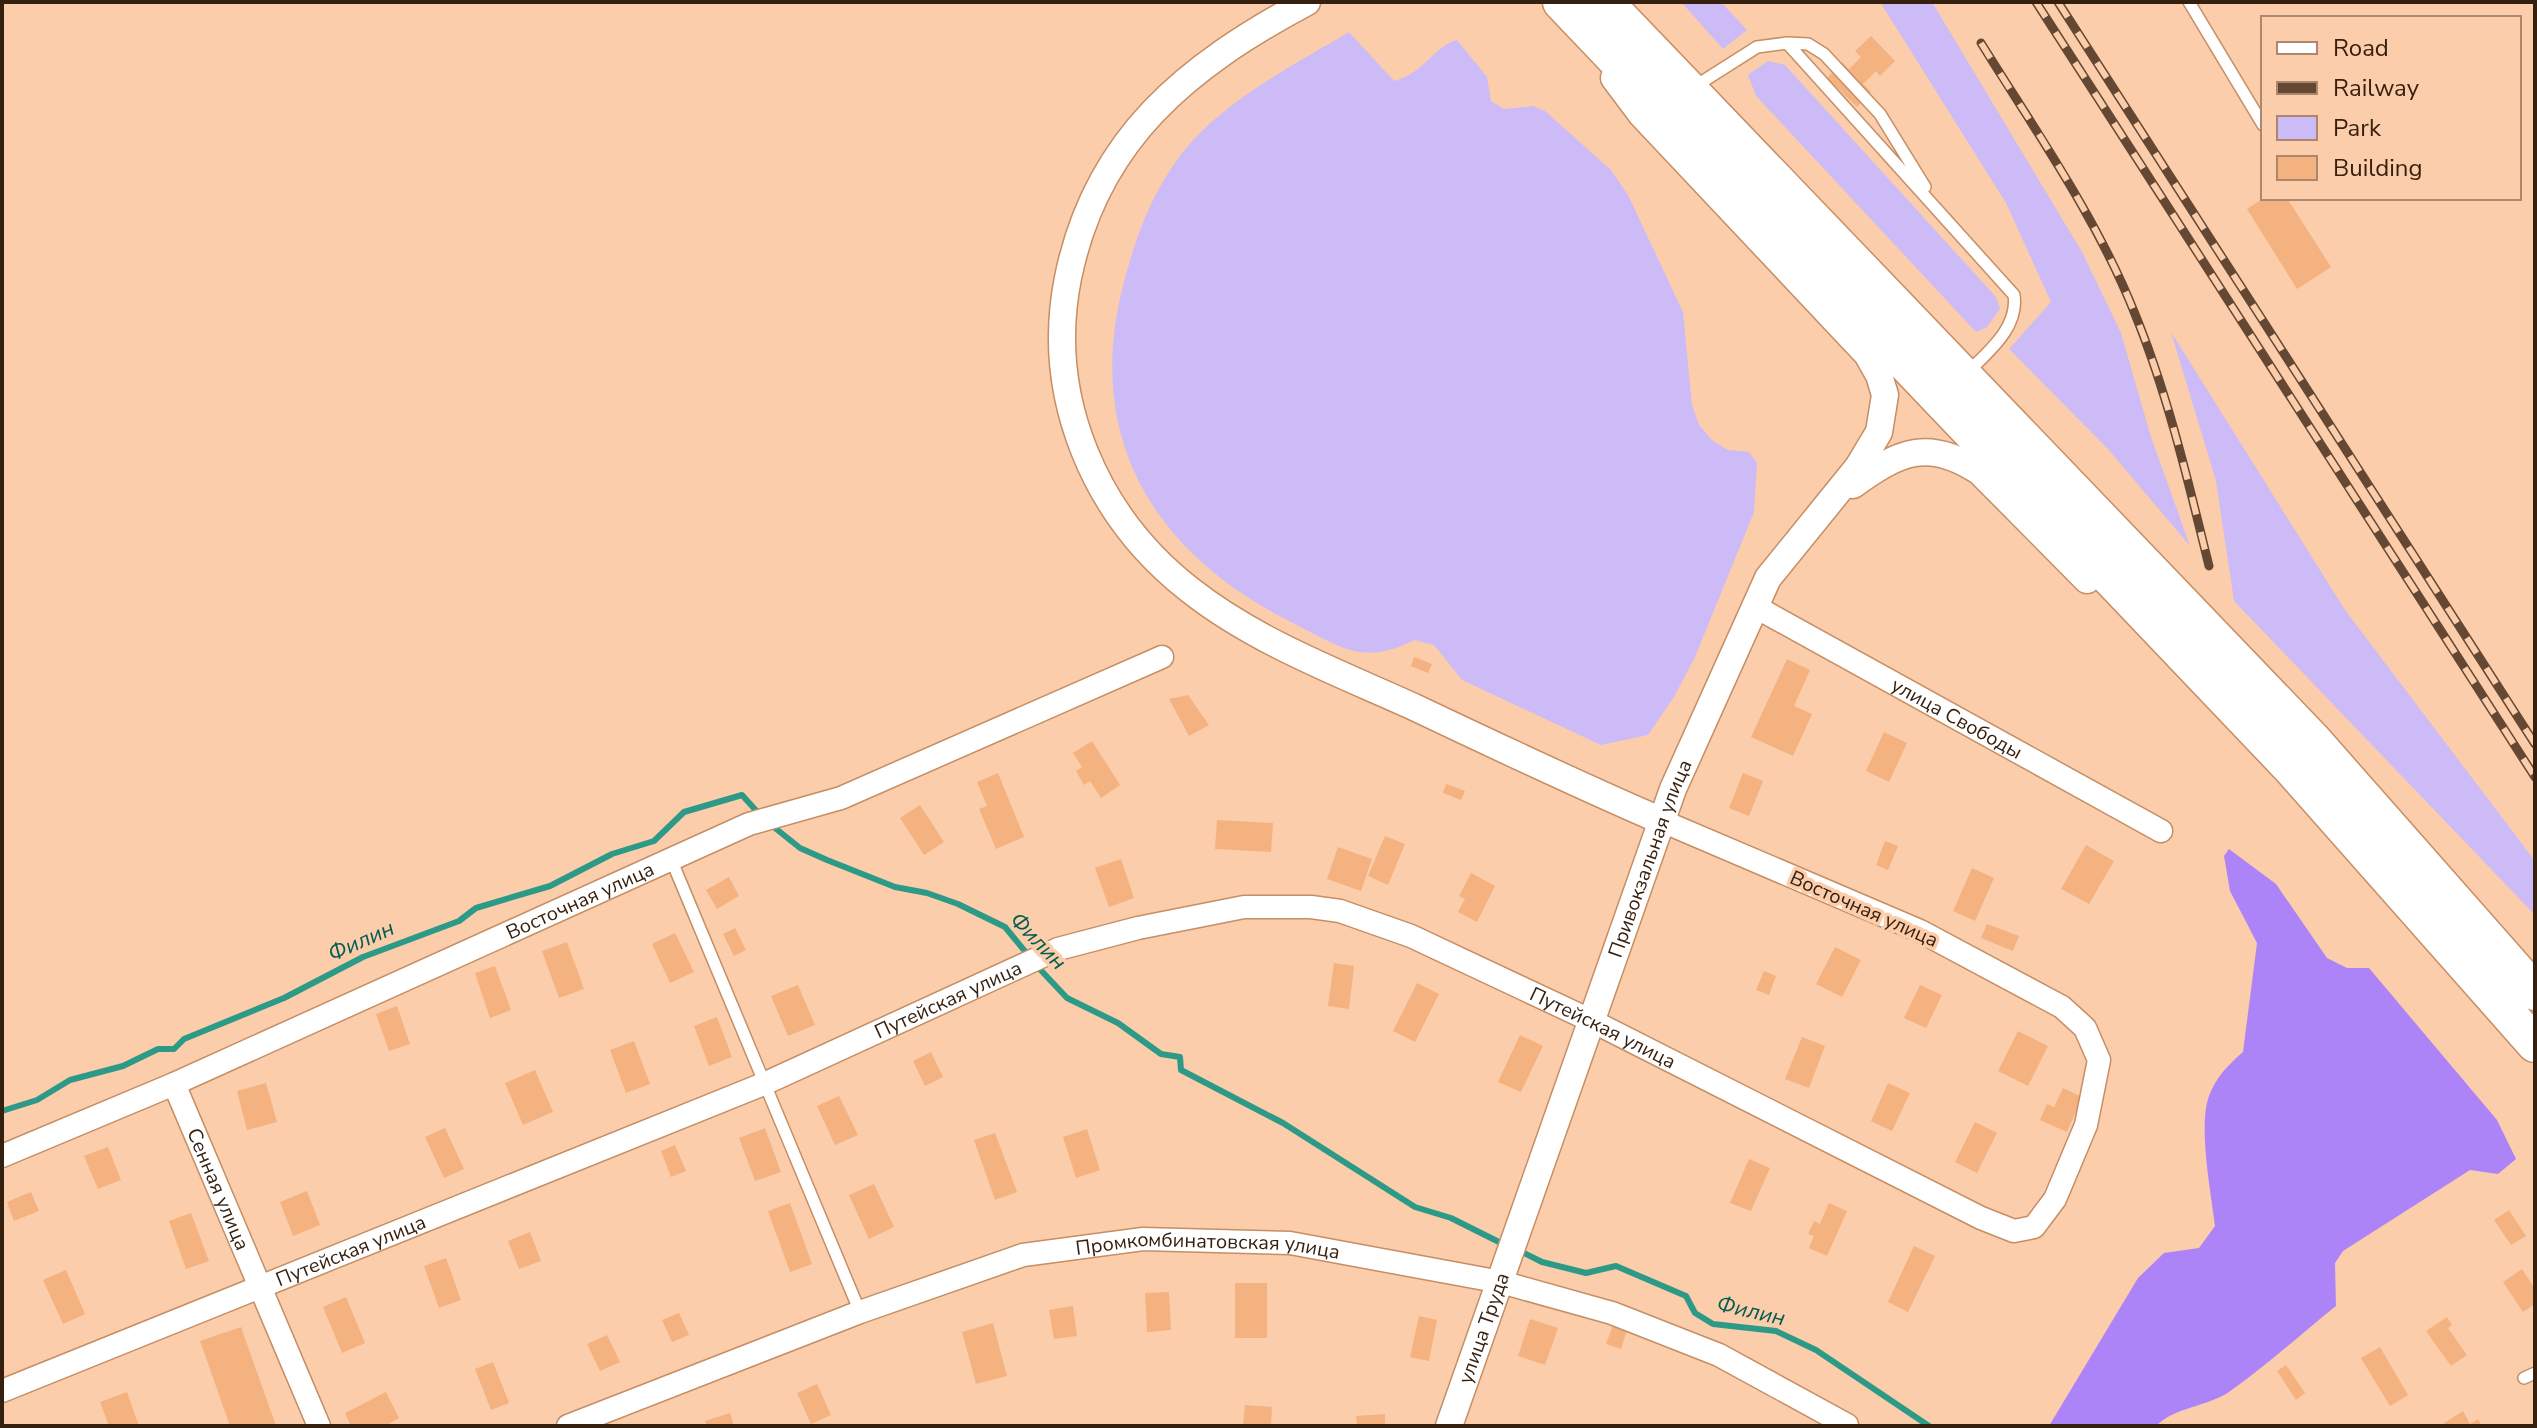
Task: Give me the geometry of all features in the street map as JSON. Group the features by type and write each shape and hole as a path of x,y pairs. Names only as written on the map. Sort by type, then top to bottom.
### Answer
{"highway":[{"path":"1559,2 2292,769 2535,1047"},
{"path":"1605,2 2313,740 2535,992"}],"street":[{"path":"1307,2 1231,47 1159,102 1119,152 1094,193 1072,257 1060,333 1068,408 1080,443 1102,491 1136,538 1163,567 1214,607 1314,661 1662,821"},
{"path":"1559,2 1641,114 1867,354 1879,375 1885,395 1879,432 1858,467 1825,506"},
{"path":"1825,506 1873,471 1908,453 1946,454 1980,472 2535,1047"},
{"name":"Привокзальная улица","path":"1518,1231 1594,1022 1662,821 1754,606 1785,553 1825,506"},
{"name":"улица Свободы","path":"1754,606 2161,831"},
{"name":"Восточная улица","path":"2,1156 174,1084 749,824 841,798 1162,657"},
{"name":"Восточная улица","path":"1662,821 1920,931 2062,1007 2085,1028 2099,1060 2086,1125 2055,1199 2034,1227 2014,1231 1981,1218"},
{"name":"Путейская улица","path":"2,1391 259,1290 766,1083 1058,949 1138,928 1244,907 1311,907 1382,924 1594,1022 1981,1218"},
{"name":"Сенная улица","path":"174,1084 319,1426"},
{"name":"улица Труда","path":"1449,1426 1518,1231"},
{"name":"Промкомбинатовская улица","path":"568,1426 860,1312 1023,1255 1143,1239 1290,1243 1505,1270 1719,1355 1847,1425"}],"lane":[{"path":"2189,2 2261,122"},
{"path":"1787,43 2008,285 2016,309 2000,340 1965,375"},
{"path":"1689,90 1757,47 1787,43 1816,47 1880,114 1940,211"},
{"path":"671,859 860,1312"}],"green space":[{"path":"1681,2 1721,2 1747,30 1723,49"},
{"path":"1880,2 1932,2 2082,252 2121,333 2151,437 2190,546 2108,449 2009,349 2051,302 2006,203"},
{"path":"1349,32 1394,81 1414,72 1442,48 1457,40 1487,77 1491,101 1504,109 1533,106 1545,111 1611,170 1628,195 1683,312 1692,405 1699,425 1713,441 1728,450 1749,452 1757,463 1754,512 1695,657 1674,697 1648,735 1601,745 1462,680 1434,645 1414,640 1380,652 1365,652 1323,639 1241,593 1198,559 1164,521 1138,479 1121,433 1113,383 1115,329 1127,271 1149,208 1183,152 1218,116 1261,85"},
{"path":"1768,61 1785,65 1996,297 2000,309 1987,327 1976,332 1756,96 1748,75"},
{"path":"2171,332 2345,610 2535,861 2535,915 2234,601 2216,481"}],"shaded area":[{"path":"2229,849 2276,884 2327,958 2347,968 2369,968 2497,1120 2516,1159 2498,1174 2470,1170 2343,1251 2335,1263 2336,1306 2229,1392 2172,1415 2156,1426 2049,1426 2138,1278 2164,1253 2199,1248 2215,1226 2206,1160 2206,1109 2219,1077 2243,1052 2257,943 2230,891 2224,856"}],"building":[{"path":"1871,36 1895,61 1880,76 1876,71 1863,84 1871,92 1857,107 1827,78 1842,62 1849,69 1861,57 1855,51"},
{"path":"2261,200 2288,200 2331,267 2297,289 2247,209"},
{"path":"1414,657 1432,664 1428,673 1411,666"},
{"path":"1787,659 1810,670 1794,706 1812,714 1793,756 1751,737"},
{"path":"1188,695 1209,725 1189,736 1169,699"},
{"path":"1884,732 1907,743 1889,782 1866,771"},
{"path":"1092,741 1120,785 1101,798 1090,781 1084,785 1076,771 1082,767 1073,753"},
{"path":"998,773 1024,837 996,849 979,809 987,806 977,782"},
{"path":"1743,773 1763,781 1749,816 1729,808"},
{"path":"1446,784 1465,791 1461,800 1443,793"},
{"path":"920,805 944,842 924,855 900,818"},
{"path":"1217,820 1273,823 1271,852 1215,849"},
{"path":"1385,836 1405,844 1388,885 1368,876"},
{"path":"1885,841 1898,846 1888,870 1876,865"},
{"path":"2086,845 2114,861 2089,904 2061,889"},
{"path":"1338,847 1372,859 1361,891 1327,879"},
{"path":"1121,859 1134,898 1109,907 1095,868"},
{"path":"1972,868 1994,878 1975,921 1953,911"},
{"path":"1471,873 1495,886 1477,922 1458,912 1465,899 1459,896"},
{"path":"729,877 739,896 717,909 706,890"},
{"path":"1987,924 2019,936 2013,951 1981,938"},
{"path":"735,928 746,950 734,956 723,934"},
{"path":"675,933 694,972 670,983 652,944"},
{"path":"567,942 584,989 559,998 542,951"},
{"path":"1835,947 1861,960 1842,997 1816,984"},
{"path":"1334,963 1354,966 1349,1009 1328,1006"},
{"path":"495,966 511,1010 490,1018 475,973"},
{"path":"1764,971 1776,976 1769,995 1756,990"},
{"path":"1417,983 1439,994 1415,1042 1393,1031"},
{"path":"798,985 815,1025 788,1036 771,996"},
{"path":"1920,985 1942,995 1926,1028 1904,1018"},
{"path":"397,1006 410,1044 389,1051 376,1014"},
{"path":"717,1017 732,1057 709,1066 694,1026"},
{"path":"2018,1031 2048,1046 2028,1086 1998,1071"},
{"path":"1520,1035 1543,1046 1521,1092 1498,1082"},
{"path":"1802,1037 1825,1046 1809,1088 1785,1079"},
{"path":"634,1041 650,1084 626,1093 610,1050"},
{"path":"931,1052 943,1077 925,1086 913,1061"},
{"path":"535,1070 553,1112 523,1125 505,1083"},
{"path":"266,1083 277,1122 247,1130 237,1091"},
{"path":"1888,1083 1910,1093 1892,1131 1871,1121"},
{"path":"2063,1088 2082,1097 2067,1132 2040,1120 2047,1104 2054,1107"},
{"path":"839,1096 858,1135 835,1145 817,1106"},
{"path":"1975,1122 1997,1133 1977,1173 1955,1162"},
{"path":"445,1128 464,1169 444,1178 425,1137"},
{"path":"765,1128 781,1172 755,1181 739,1138"},
{"path":"1087,1129 1100,1170 1076,1178 1063,1137"},
{"path":"995,1133 1017,1192 995,1200 974,1140"},
{"path":"675,1145 686,1171 671,1177 661,1151"},
{"path":"108,1147 121,1180 98,1189 84,1156"},
{"path":"1749,1159 1770,1168 1751,1211 1730,1203"},
{"path":"874,1184 894,1227 869,1239 849,1195"},
{"path":"307,1191 320,1225 293,1236 280,1202"},
{"path":"31,1192 39,1211 14,1221 7,1202"},
{"path":"790,1203 812,1264 790,1272 768,1211"},
{"path":"1829,1203 1847,1211 1827,1256 1809,1248 1814,1236 1808,1234 1814,1221 1820,1224"},
{"path":"2509,1210 2526,1236 2511,1245 2494,1220"},
{"path":"191,1213 209,1261 186,1269 169,1221"},
{"path":"530,1232 541,1261 519,1269 508,1241"},
{"path":"1914,1246 1935,1256 1908,1312 1888,1302"},
{"path":"446,1258 461,1300 439,1308 424,1266"},
{"path":"2522,1269 2535,1289 2535,1304 2523,1312 2503,1282"},
{"path":"66,1270 85,1314 63,1324 43,1280"},
{"path":"1235,1283 1267,1283 1267,1338 1235,1338"},
{"path":"1169,1292 1171,1330 1147,1332 1145,1293"},
{"path":"346,1297 365,1343 342,1353 323,1307"},
{"path":"1073,1306 1077,1336 1054,1339 1049,1310"},
{"path":"679,1313 689,1335 672,1342 662,1320"},
{"path":"1419,1316 1437,1320 1429,1361 1410,1357"},
{"path":"2447,1317 2452,1325 2448,1328 2467,1355 2451,1366 2426,1331"},
{"path":"1530,1319 1558,1328 1545,1365 1518,1356"},
{"path":"993,1323 1007,1376 976,1384 962,1332"},
{"path":"1613,1325 1627,1330 1621,1349 1606,1344"},
{"path":"241,1327 276,1426 230,1426 200,1341"},
{"path":"607,1335 620,1362 600,1371 587,1344"},
{"path":"2380,1347 2408,1395 2390,1406 2361,1358"},
{"path":"493,1362 509,1403 491,1410 475,1369"},
{"path":"2286,1365 2305,1393 2296,1400 2277,1371"},
{"path":"817,1384 831,1415 811,1424 797,1393"},
{"path":"127,1392 139,1426 109,1426 100,1402"},
{"path":"386,1392 399,1418 385,1426 351,1426 345,1413"},
{"path":"1245,1405 1272,1407 1271,1426 1243,1426"},
{"path":"2463,1411 2470,1424 2478,1419 2482,1426 2446,1426 2444,1423"},
{"path":"730,1413 734,1426 707,1426 705,1421"},
{"path":"1385,1414 1385,1426 1357,1426 1356,1416"}],"waterway":[{"name":"Филин","path":"2,1111 37,1100 70,1080 123,1066 158,1049 174,1049 184,1039 284,998 363,957 459,921 476,908 550,886 612,854 654,841 684,812 742,795 761,816"},
{"name":"Филин","path":"770,824 800,848 827,860 895,887 927,893 958,904 1005,927 1028,955"},
{"name":"Филин","path":"1035,964 1067,998 1118,1023 1161,1054 1180,1057 1181,1070 1283,1123 1415,1207 1451,1218 1507,1246"},
{"name":"Филин","path":"1518,1250 1542,1262 1586,1273 1616,1266 1686,1296 1695,1313 1713,1324 1776,1331 1816,1350 1929,1426"}],"railway":[{"path":"2036,2 2535,777"},
{"path":"2058,2 2535,744"},
{"path":"1981,43 2064,175 2120,278 2147,345 2167,407 2209,566"}]}
